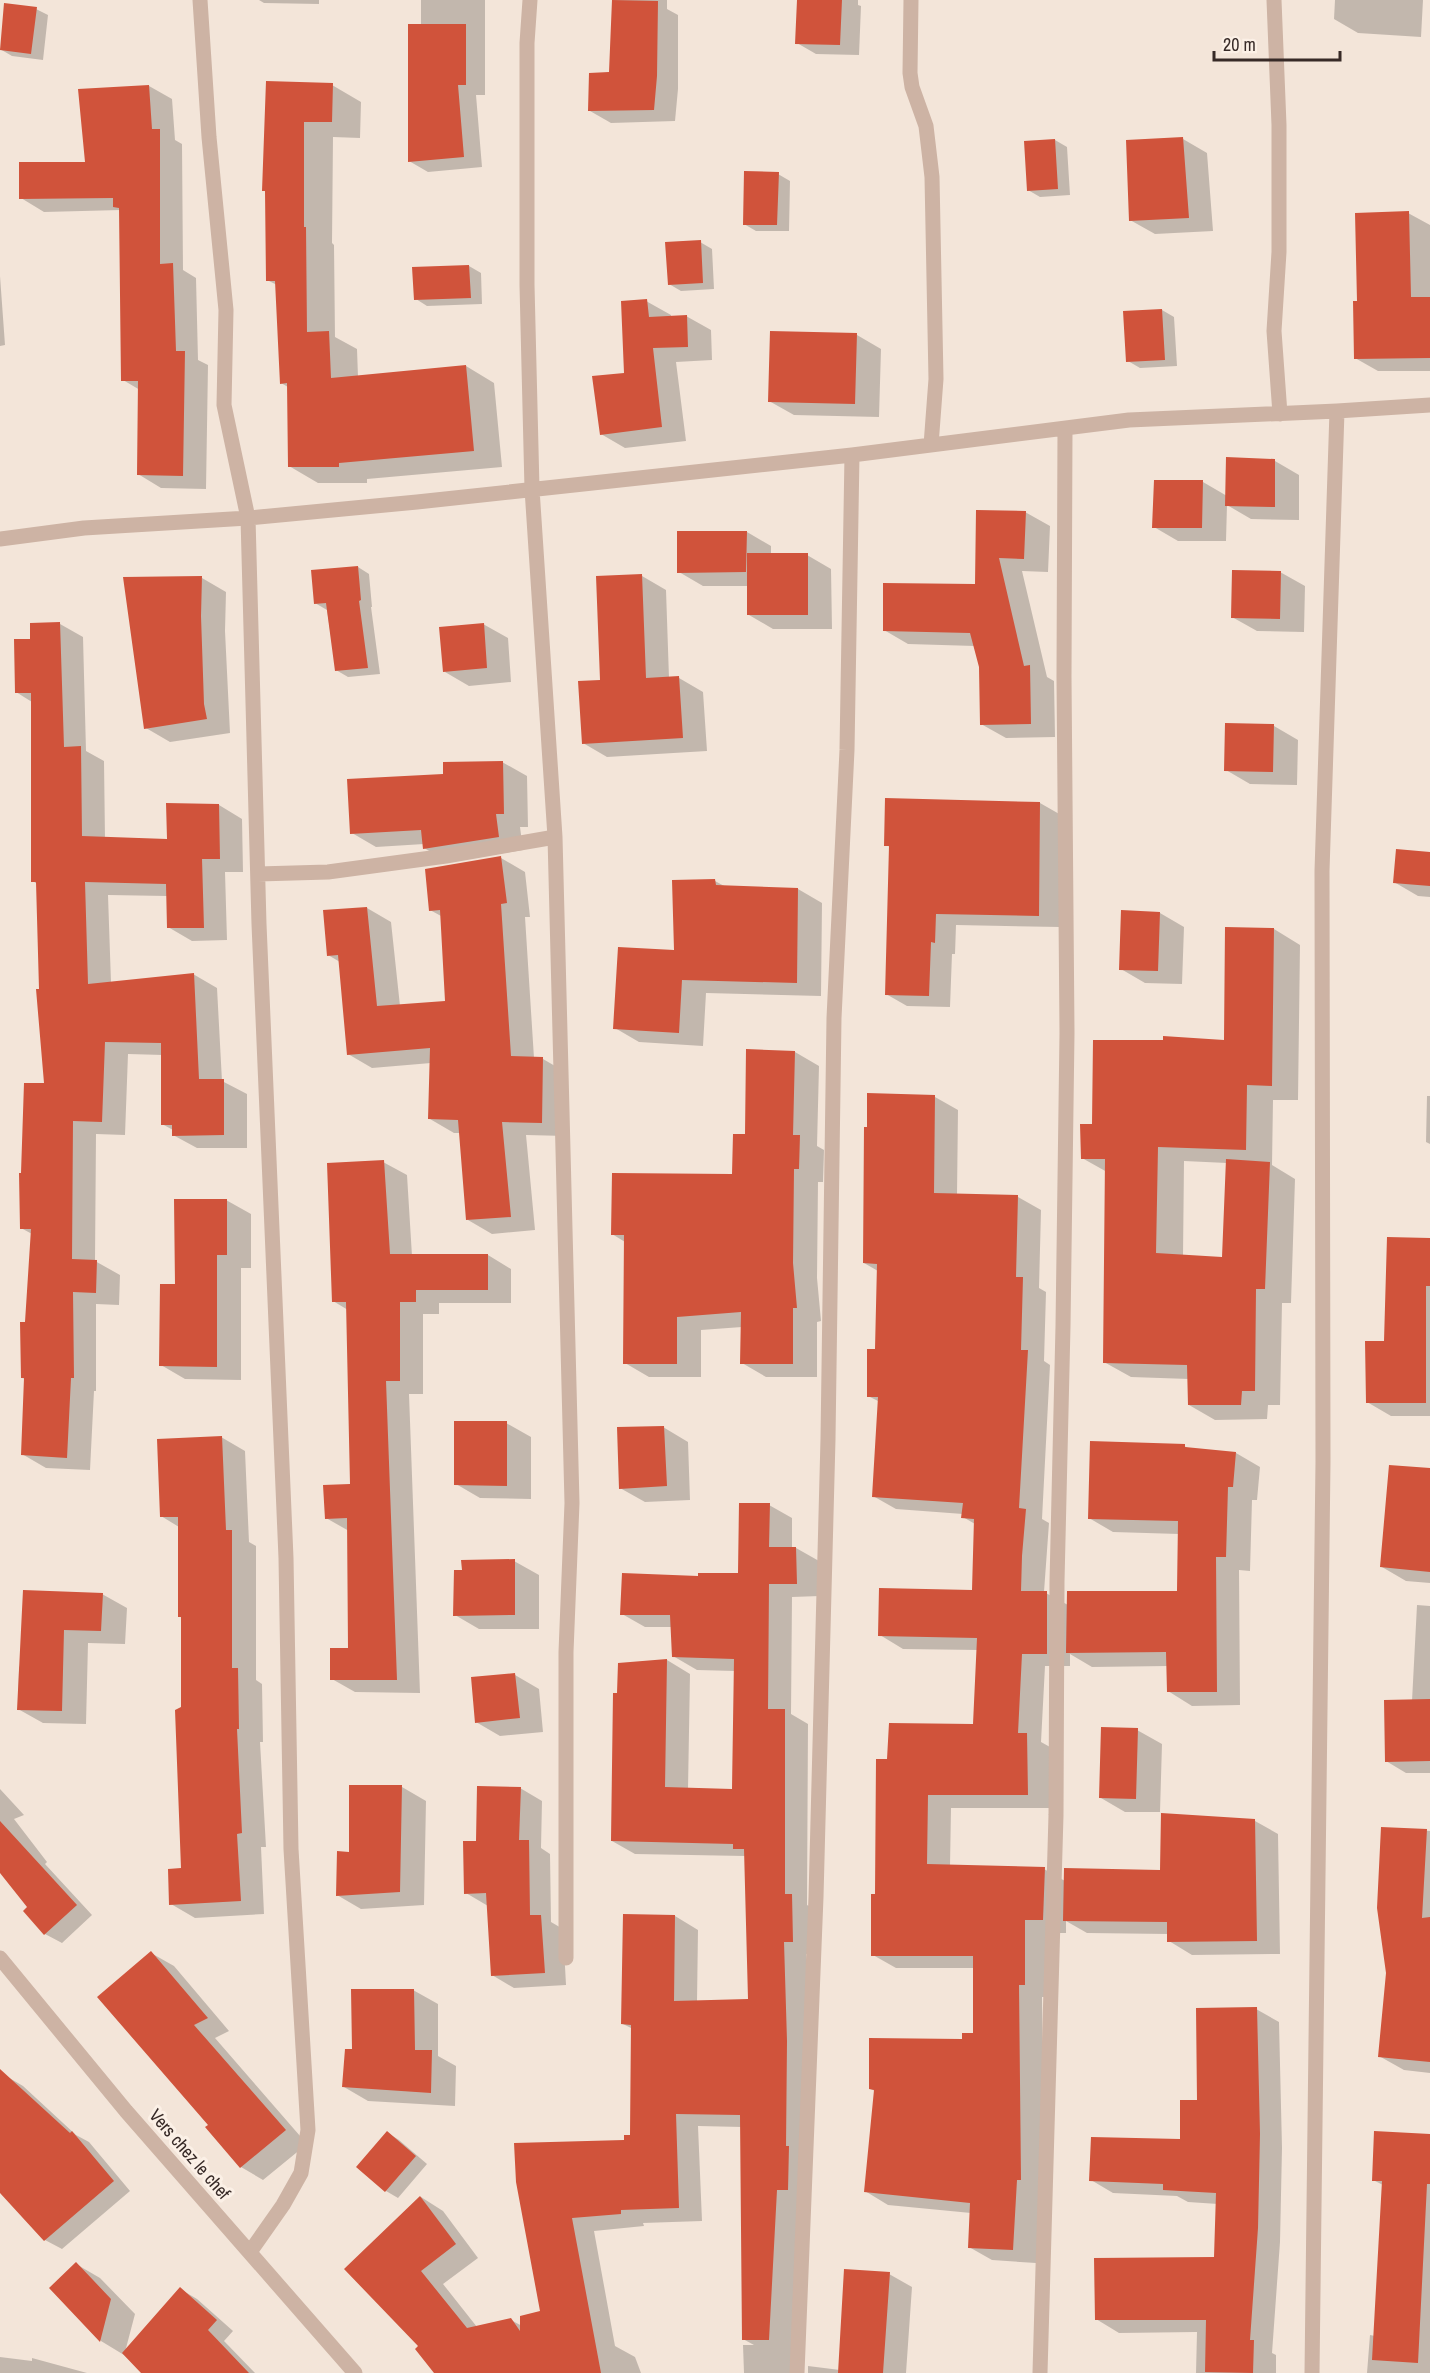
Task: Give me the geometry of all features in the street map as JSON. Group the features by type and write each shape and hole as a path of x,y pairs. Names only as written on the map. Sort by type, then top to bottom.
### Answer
{"street":[{"path":"200,0 209,137 226,310 224,405 248,518 258,874 286,1558 291,1849 308,2130 301,2173 283,2205 250,2252"},
{"path":"530,0 526,43 527,285 532,489 555,837 572,1503 566,1652 566,1958"},
{"path":"911,0 910,73 912,87 926,126 932,177 936,379 931,445"},
{"path":"1274,0 1279,126 1279,252 1274,331 1280,414"},
{"path":"0,539 84,528 248,518 532,489 852,455 1129,420 1430,405"},
{"path":"1312,2373 1323,1461 1322,871 1337,411"},
{"path":"1040,2373 1055,1838 1057,1582 1067,1033 1064,689 1065,429"},
{"path":"797,2373 816,1897 828,1439 834,1018 847,750 852,455"},
{"path":"258,874 328,872 446,856 555,837"},
{"name":"Vers chez le chef","path":"0,1958 126,2111 355,2373"}],"building":[{"path":"612,0 658,1 654,110 588,111 589,73 609,72"},
{"path":"797,0 842,0 840,45 795,44"},
{"path":"4,3 37,7 31,54 0,50"},
{"path":"408,24 466,24 466,85 458,85 464,157 408,162"},
{"path":"266,81 333,83 332,122 304,122 307,332 329,331 331,378 466,365 474,451 339,463 339,467 288,467 287,383 280,384 275,281 266,281 265,191 262,191"},
{"path":"149,85 152,129 160,129 160,264 173,263 176,351 185,351 183,476 137,475 138,381 121,381 119,208 113,207 113,198 19,199 19,162 85,162 78,89"},
{"path":"1183,137 1189,218 1129,221 1126,140"},
{"path":"1055,139 1058,189 1027,191 1024,141"},
{"path":"744,171 779,172 777,225 743,225"},
{"path":"1409,211 1411,297 1430,297 1430,358 1354,359 1353,301 1357,301 1355,213"},
{"path":"701,240 703,283 668,285 665,242"},
{"path":"469,265 471,298 414,300 412,267"},
{"path":"647,299 649,317 687,315 688,347 653,348 662,427 600,435 592,376 624,373 621,301"},
{"path":"1162,309 1165,360 1126,362 1123,311"},
{"path":"770,331 857,333 855,404 768,402"},
{"path":"1226,457 1275,459 1275,507 1225,506"},
{"path":"1154,480 1203,480 1202,528 1152,528"},
{"path":"976,510 1026,511 1024,559 999,558 1024,666 1030,665 1031,724 980,725 979,667 970,633 883,631 883,583 975,584"},
{"path":"677,531 747,531 746,572 677,573"},
{"path":"747,553 808,553 808,615 747,615"},
{"path":"358,566 361,600 359,601 368,668 335,671 326,603 314,604 311,570"},
{"path":"1232,570 1281,571 1280,619 1231,618"},
{"path":"642,574 646,678 679,676 683,738 582,744 578,681 600,680 596,576"},
{"path":"202,576 204,704 207,719 144,729 123,577"},
{"path":"60,622 64,747 81,746 82,836 167,839 166,803 219,804 220,859 202,859 204,928 167,928 166,884 85,882 88,984 194,973 199,1079 224,1079 224,1135 172,1136 172,1125 161,1125 161,1043 105,1042 102,1122 73,1121 72,1259 97,1260 96,1293 73,1292 74,1378 71,1378 67,1458 21,1455 24,1378 21,1378 20,1322 25,1322 31,1229 20,1229 19,1173 21,1173 24,1083 44,1083 36,989 39,989 36,882 31,882 31,693 15,693 14,639 30,639 30,623"},
{"path":"484,623 487,668 443,672 439,627"},
{"path":"1225,723 1274,724 1273,772 1224,771"},
{"path":"503,761 504,814 496,814 499,837 423,849 421,830 350,834 347,779 443,774 443,762"},
{"path":"885,798 1040,802 1039,916 936,914 935,943 931,942 929,996 885,995 889,846 884,846"},
{"path":"1396,849 1430,852 1430,886 1393,883"},
{"path":"501,856 507,903 501,904 511,1056 543,1057 542,1123 502,1122 511,1217 466,1220 458,1120 428,1119 430,1048 347,1055 338,955 327,956 323,910 367,907 377,1006 445,1001 440,910 429,911 425,869"},
{"path":"715,879 716,885 798,888 797,983 682,980 679,1033 613,1029 618,947 674,950 672,880"},
{"path":"1121,910 1160,912 1158,971 1119,970"},
{"path":"1225,927 1274,928 1272,1086 1247,1085 1246,1150 1158,1147 1156,1253 1222,1257 1226,1159 1270,1162 1265,1289 1256,1289 1255,1391 1242,1391 1241,1405 1188,1405 1187,1365 1103,1363 1105,1159 1081,1159 1080,1124 1092,1124 1093,1040 1163,1040 1163,1036 1224,1040"},
{"path":"746,1049 795,1051 793,1135 800,1135 799,1169 794,1169 793,1263 797,1308 793,1308 793,1364 740,1364 741,1312 677,1317 677,1364 623,1364 624,1235 611,1235 612,1173 732,1174 733,1134 745,1134"},
{"path":"867,1093 935,1095 934,1193 1018,1195 1016,1277 1023,1277 1021,1350 1028,1350 1019,1508 1026,1509 1021,1591 1047,1591 1047,1654 1022,1654 1018,1733 1027,1733 1028,1795 928,1795 927,1864 1045,1867 1043,1920 1025,1920 1025,1985 1019,1985 1021,2180 1017,2180 1013,2250 968,2248 970,2203 864,2192 874,2090 869,2089 869,2038 962,2039 962,2033 973,2033 973,1956 871,1956 871,1894 875,1894 876,1759 887,1759 889,1723 973,1724 977,1638 878,1636 879,1588 972,1590 974,1519 961,1518 963,1503 872,1497 878,1397 867,1397 867,1349 875,1349 877,1264 863,1263 864,1127 867,1127"},
{"path":"384,1160 390,1254 488,1254 488,1290 416,1290 416,1302 400,1302 400,1381 386,1381 397,1680 330,1680 330,1648 348,1648 347,1518 325,1519 323,1485 350,1484 346,1302 332,1302 327,1163"},
{"path":"174,1199 227,1199 227,1255 217,1255 217,1367 159,1366 160,1284 175,1284"},
{"path":"1387,1237 1430,1238 1430,1286 1426,1286 1426,1403 1366,1403 1365,1341 1384,1341"},
{"path":"454,1421 507,1421 507,1486 454,1485"},
{"path":"664,1426 667,1486 619,1489 617,1427"},
{"path":"222,1436 226,1530 232,1530 232,1668 238,1668 239,1729 237,1729 242,1833 237,1834 241,1901 169,1905 168,1869 181,1868 175,1710 181,1707 181,1617 178,1617 178,1517 160,1517 157,1439"},
{"path":"1090,1441 1185,1444 1185,1447 1236,1452 1233,1487 1228,1487 1226,1557 1216,1557 1217,1692 1167,1692 1166,1652 1066,1653 1067,1591 1177,1591 1178,1521 1088,1519"},
{"path":"1389,1465 1430,1468 1430,1572 1380,1567"},
{"path":"739,1503 770,1503 769,1547 796,1547 797,1584 769,1584 768,1709 785,1709 785,1894 792,1894 793,1942 784,1942 788,2190 777,2190 769,2340 742,2340 740,2115 676,2114 679,2208 621,2210 621,2214 572,2218 601,2373 434,2373 415,2349 418,2346 344,2269 420,2196 456,2244 421,2271 467,2328 511,2318 520,2331 520,2316 540,2311 516,2182 514,2143 624,2140 624,2135 630,2135 631,2025 621,2024 623,1914 675,1915 674,2001 748,1999 744,1849 733,1849 733,1844 611,1841 613,1693 617,1693 618,1663 667,1659 665,1787 732,1789 734,1659 672,1657 670,1615 620,1615 622,1573 698,1576 698,1573 738,1573"},
{"path":"515,1559 515,1615 453,1616 454,1570 462,1570 461,1560"},
{"path":"23,1590 103,1593 101,1631 64,1630 62,1711 17,1710"},
{"path":"515,1673 520,1718 475,1723 471,1677"},
{"path":"1430,1699 1430,1761 1385,1762 1384,1700"},
{"path":"1101,1727 1138,1728 1136,1799 1099,1798"},
{"path":"349,1785 402,1785 400,1892 336,1896 337,1851 349,1852"},
{"path":"477,1786 521,1787 519,1840 529,1840 530,1915 541,1915 545,1973 491,1976 486,1893 464,1894 463,1841 476,1841"},
{"path":"1161,1813 1255,1819 1257,1941 1167,1942 1167,1922 1063,1921 1064,1868 1160,1870"},
{"path":"0,1821 77,1905 44,1935 23,1911 27,1907 0,1873"},
{"path":"1381,1827 1427,1829 1422,1918 1430,1917 1430,2062 1378,2057 1386,1973 1377,1908"},
{"path":"151,1951 208,2018 194,2025 286,2130 240,2168 205,2127 208,2125 97,1997"},
{"path":"351,1989 414,1989 415,2050 432,2050 431,2093 342,2087 345,2049 352,2049"},
{"path":"1257,2007 1260,2134 1258,2228 1250,2340 1254,2340 1253,2373 1205,2372 1206,2320 1095,2320 1094,2258 1214,2257 1216,2193 1163,2190 1163,2184 1089,2181 1091,2137 1180,2139 1180,2100 1197,2100 1196,2008"},
{"path":"0,2069 70,2133 72,2131 114,2181 44,2241 0,2193"},
{"path":"387,2131 416,2156 385,2192 356,2167"},
{"path":"1374,2131 1430,2134 1430,2184 1427,2184 1418,2363 1372,2360 1382,2181 1372,2181"},
{"path":"76,2262 111,2299 100,2342 49,2288"},
{"path":"844,2269 890,2272 883,2373 838,2373"},
{"path":"180,2287 217,2320 208,2330 249,2373 141,2373 122,2353"}]}
